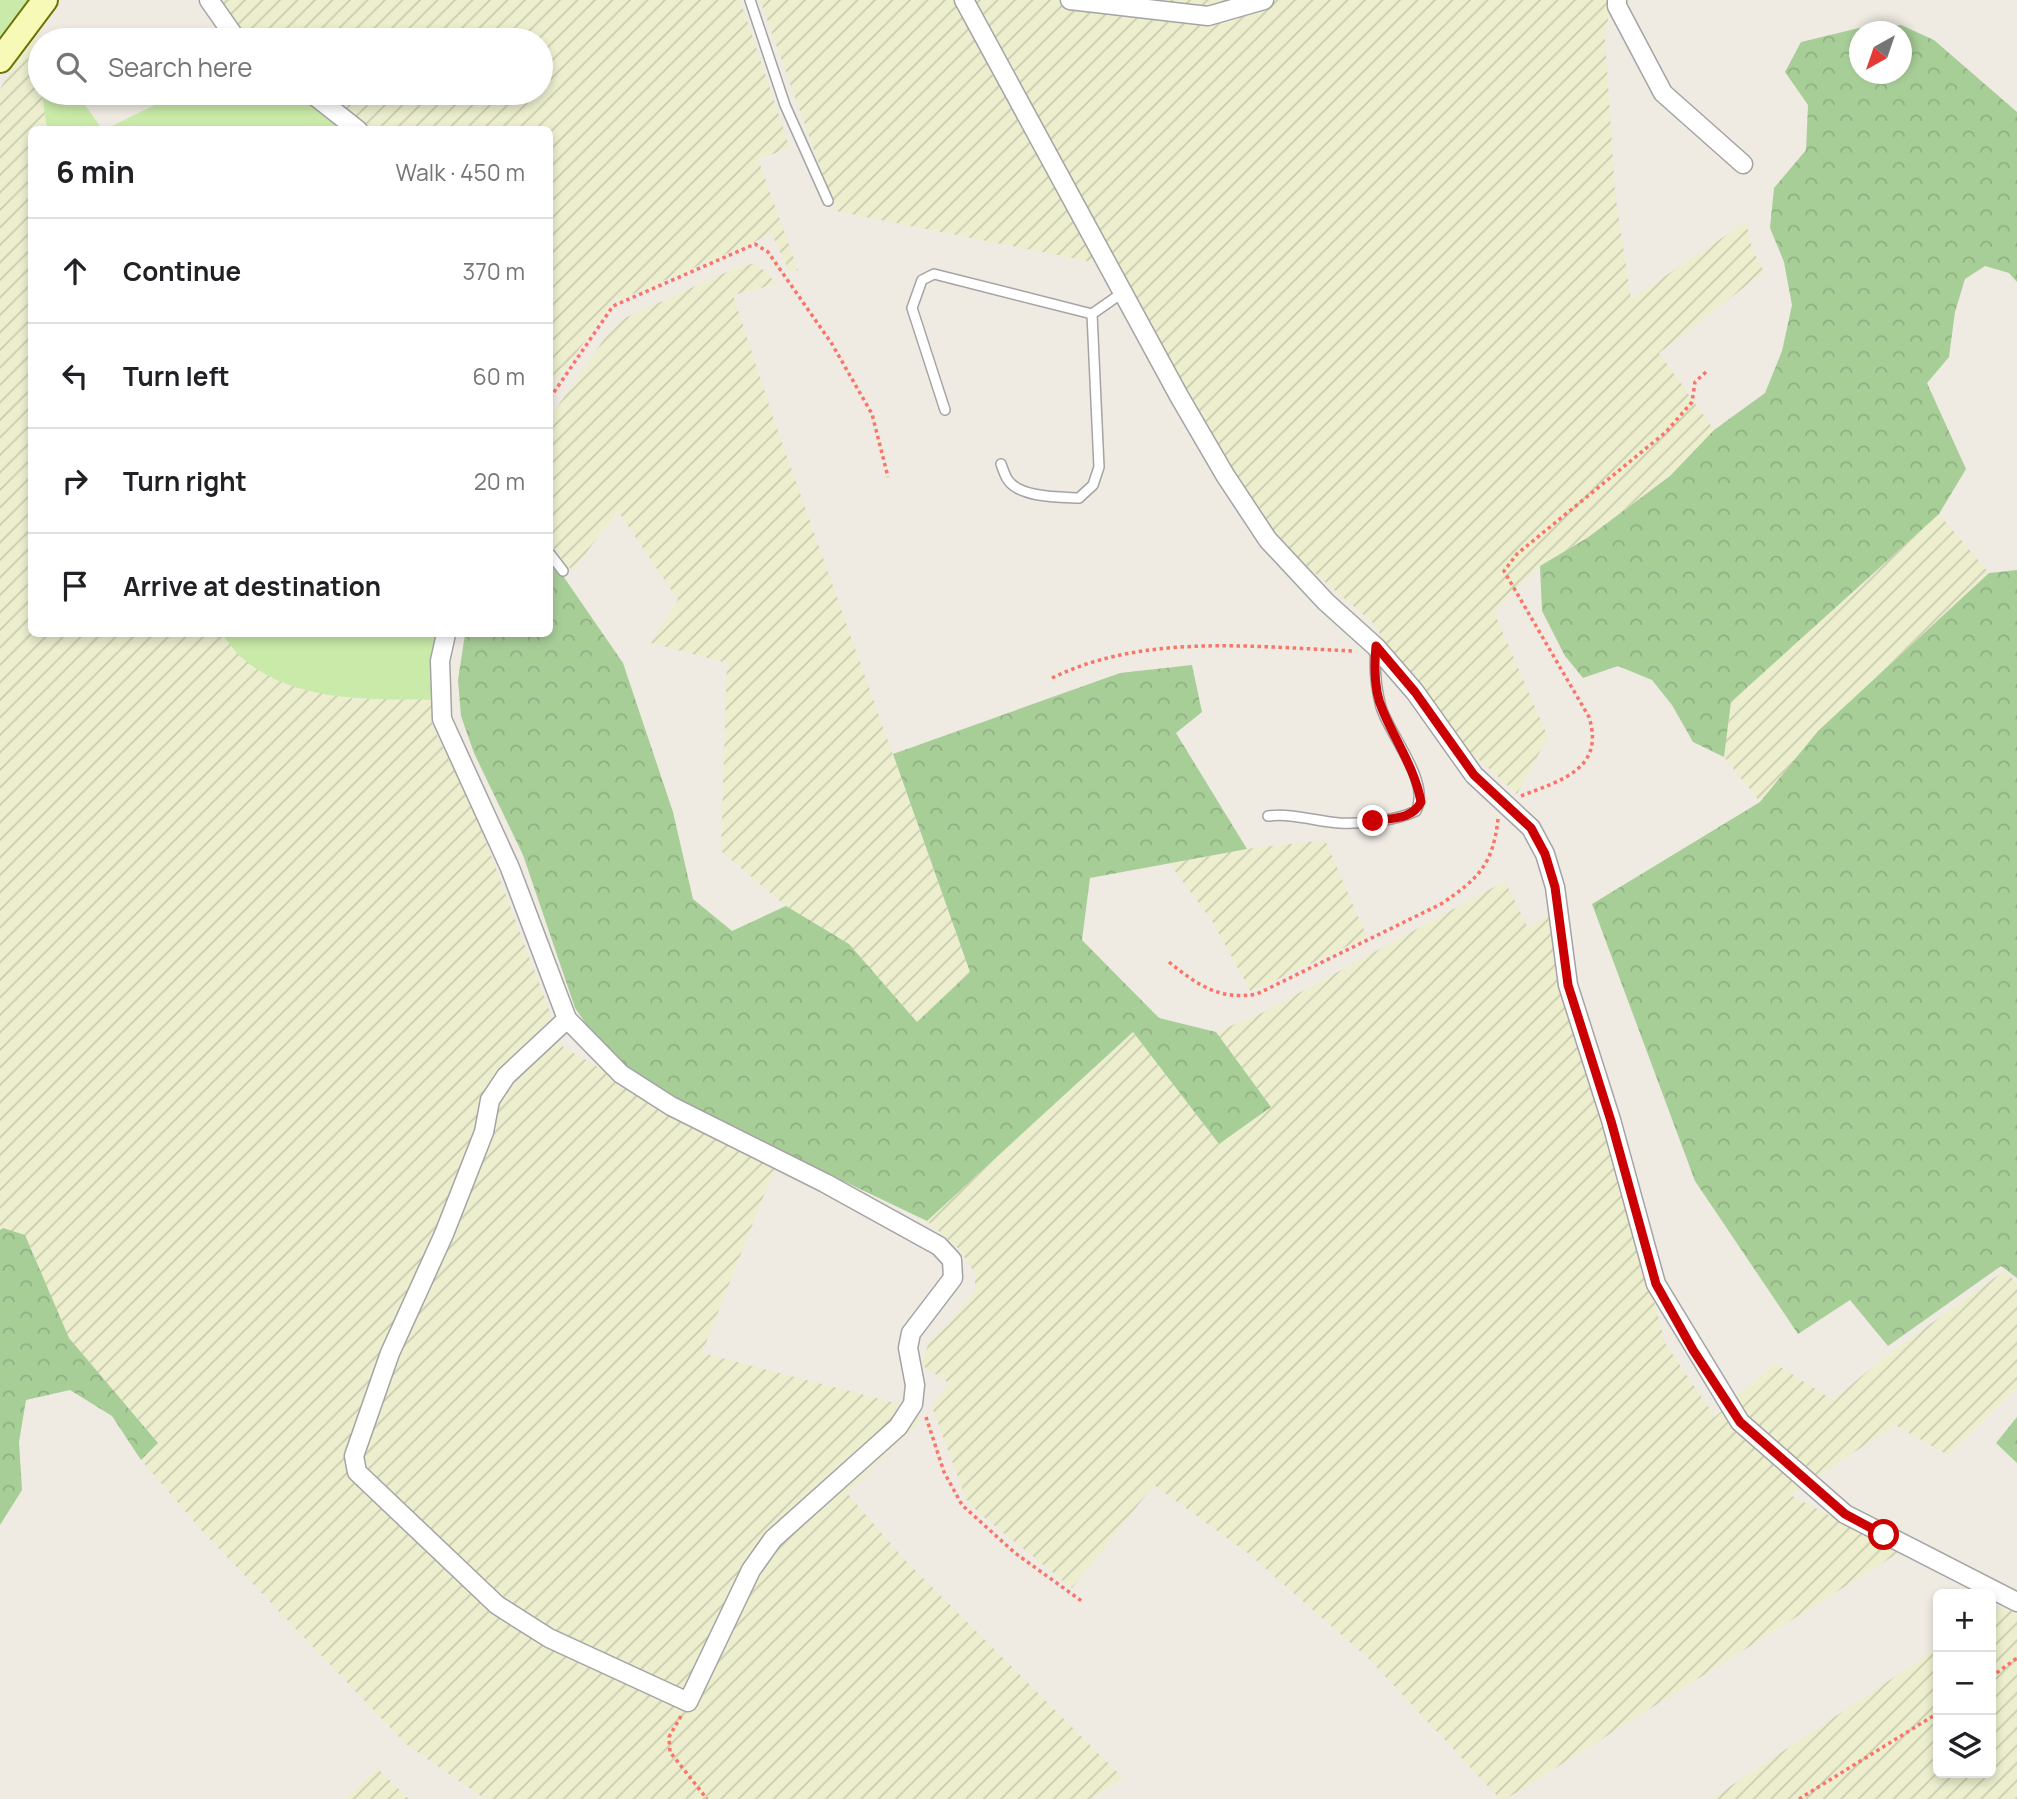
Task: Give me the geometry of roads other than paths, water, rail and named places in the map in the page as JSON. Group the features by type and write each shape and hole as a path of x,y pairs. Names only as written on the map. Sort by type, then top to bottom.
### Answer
{"street":[{"path":"0,60 45,0"},
{"path":"209,0 229,28"},
{"path":"964,0 1122,293 1225,475 1268,540 1326,602 1376,646 1415,692 1474,775 1531,828 1545,854 1555,887 1568,985 1611,1121 1656,1284 1740,1422 1845,1514 2017,1602"},
{"path":"1070,0 1208,16 1264,0"},
{"path":"1617,0 1633,40 1663,93 1743,164"},
{"path":"326,105 353,126"},
{"path":"445,637 440,661 442,719 510,867 567,1018 621,1074 671,1106 825,1183 939,1245 952,1260 953,1278 911,1333 908,1348 915,1385 913,1404 898,1427 766,1549 751,1570 688,1702 549,1637 497,1605 357,1472 354,1456 390,1353 444,1234 479,1145 490,1100 506,1076 567,1018"}],"lane":[{"path":"750,0 785,105 828,201"},
{"path":"944,410 912,308 922,280 934,274 1092,314 1122,293"},
{"path":"1001,464 1008,481 1018,488 1038,493 1079,498 1093,485 1099,467 1092,314"},
{"path":"553,558 563,571"},
{"path":"1268,816 1285,814 1339,823 1373,821 1416,811 1421,802 1418,786 1382,709 1374,670 1376,646"}]}
